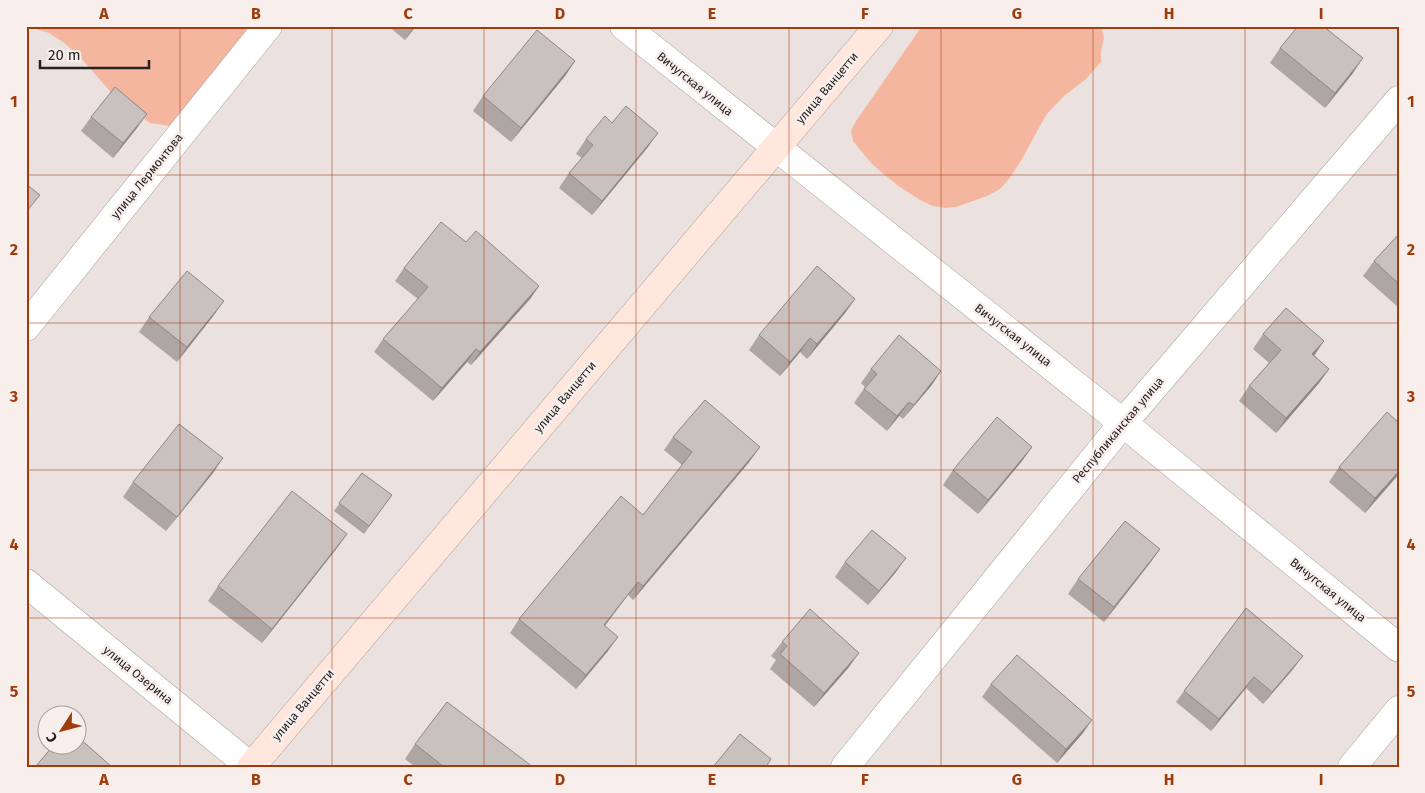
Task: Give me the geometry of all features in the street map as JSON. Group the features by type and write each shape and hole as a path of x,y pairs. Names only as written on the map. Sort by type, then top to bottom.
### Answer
{"street":[{"name":"улица Лермонтова","path":"26,327 268,26"},
{"name":"Вичугская улица","path":"624,26 1123,423 1399,648"},
{"name":"улица Ванцетти","path":"251,767 879,26"},
{"name":"Республиканская улица","path":"845,767 1123,423 1399,100"},
{"name":"улица Озерина","path":"26,583 251,767"},
{"path":"1352,767 1399,710"}],"shaded area":[{"path":"27,26 264,26 171,126 150,123 117,99 78,55 63,42 49,33"},
{"path":"922,26 1101,26 1104,38 1101,62 1086,79 1064,96 1046,115 1009,179 1000,189 987,196 956,207 933,206 897,185 871,163 853,141 851,131"}],"building":[{"path":"1298,26 1323,26 1363,58 1335,93 1280,48"},
{"path":"537,30 575,61 521,128 483,96"},
{"path":"115,87 147,114 123,143 91,117"},
{"path":"626,106 658,133 602,201 569,173 593,145 586,139 605,116 612,123"},
{"path":"26,184 40,195 26,212"},
{"path":"441,222 466,242 476,231 539,286 480,352 476,349 442,388 383,339 428,287 404,268"},
{"path":"1399,234 1399,284 1374,261"},
{"path":"817,266 855,299 817,344 810,338 790,362 759,335"},
{"path":"187,271 224,301 187,347 149,317"},
{"path":"1286,308 1324,341 1312,354 1329,369 1286,418 1249,386 1281,350 1263,334"},
{"path":"899,335 941,371 914,405 909,402 897,416 864,389 877,374 871,369"},
{"path":"705,400 760,447 643,586 638,582 604,625 618,637 586,675 519,619 621,496 643,515 692,452 673,437"},
{"path":"1387,412 1399,423 1399,471 1375,498 1339,467"},
{"path":"997,417 1032,447 988,500 953,470"},
{"path":"179,424 223,458 177,517 133,482"},
{"path":"362,473 392,495 369,526 339,503"},
{"path":"292,491 347,534 272,629 218,586"},
{"path":"1125,521 1160,549 1114,607 1078,579"},
{"path":"872,530 906,558 879,591 845,562"},
{"path":"1246,608 1303,656 1272,692 1254,677 1219,719 1184,691"},
{"path":"810,609 859,653 824,693 780,654 787,646 782,642"},
{"path":"1017,655 1092,720 1066,749 991,684"},
{"path":"447,702 533,767 444,767 415,744"},
{"path":"740,734 771,759 766,767 713,767"},
{"path":"88,746 112,767 35,767 44,756 88,756"}]}
